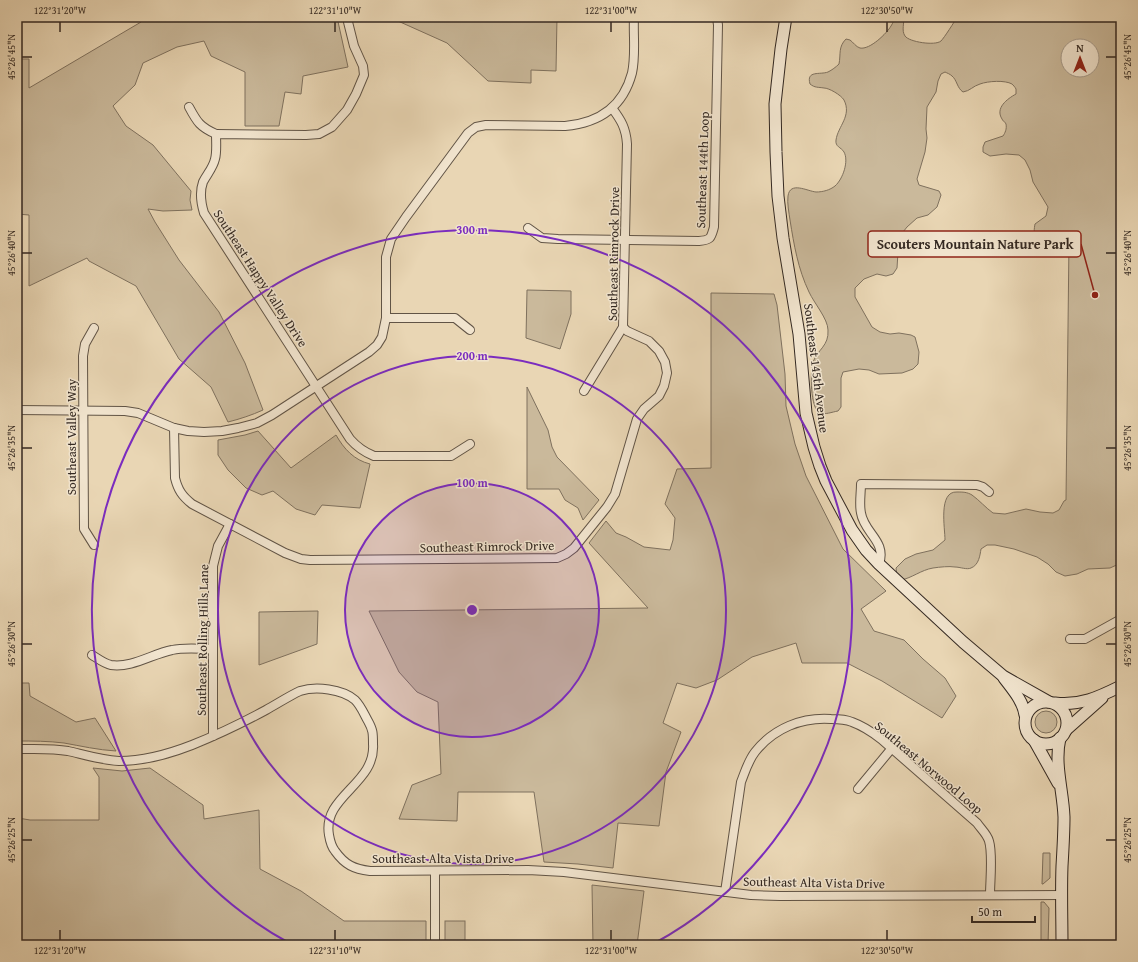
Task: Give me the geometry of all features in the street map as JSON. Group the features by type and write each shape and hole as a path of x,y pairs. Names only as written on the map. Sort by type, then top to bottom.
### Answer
{"main road":[{"name":"Southeast 145th Avenue","path":"786,17 775,104 776,168 781,224 798,328 808,421 814,447 826,481 852,530 863,547 879,564 963,642 1003,676 1020,698 1024,707 1025,728 1028,735 1034,740 1060,787"},
{"name":"Southeast 145th Avenue","path":"1003,676 1052,702 1060,707 1064,713 1067,720 1058,756 1060,787"},
{"path":"1025,716 1029,709 1035,704 1042,702 1065,704 1078,703 1107,693 1121,686"},
{"path":"1034,740 1043,744 1057,741 1107,693"},
{"path":"1060,787 1064,818 1062,945"}],"street":[{"path":"189,107 197,122 216,134 306,135 319,134 332,127 350,105 364,75 363,66 354,46 348,17"},
{"path":"17,410 125,411 138,413 174,428 188,431 222,431 257,423 316,387 369,352 377,345 382,337 386,318 386,257 392,239 406,217 468,132 476,127 486,125 576,125 588,123 605,114 621,98 628,85 632,71 634,17"},
{"name":"Southeast 144th Loop","path":"625,241 699,242 707,241 712,236 714,226 718,33 716,17"},
{"name":"Southeast Rimrock Drive","path":"174,428 175,478 184,497 192,504 285,553 300,559 556,558 566,554 574,548 587,533 615,494 637,419 644,409 659,396 664,386 667,373 665,362 659,351 649,341 627,331 623,327 627,144 623,125 612,108"},
{"name":"Southeast Happy Valley Drive","path":"216,134 215,159 203,182 201,192 201,202 204,213 350,439 361,450 374,456 451,456 470,444"},
{"path":"528,228 542,238 625,241"},
{"path":"386,318 455,318 470,330"},
{"path":"584,391 623,327"},
{"name":"Southeast Valley Way","path":"94,328 85,344 83,356 84,529 94,544"},
{"path":"879,564 881,551 866,526 861,513 861,484 976,485 984,487 989,492"},
{"name":"Southeast Rolling Hills Lane","path":"214,736 213,566 218,546 230,524"},
{"path":"1070,639 1085,638 1121,619"},
{"path":"92,655 110,665 133,663 172,650 185,648 213,649"},
{"name":"Southeast Alta Vista Drive","path":"17,749 67,751 96,758 119,761 143,759 168,754 214,736 300,691 318,688 327,689 348,696 355,701 361,708 372,729 374,750 372,759 359,781 343,796 333,810 329,819 328,830 330,844 343,861 351,867 359,870 528,870 564,872 751,895 1062,895"},
{"name":"Southeast Norwood Loop","path":"725,892 741,782 747,766 755,752 766,740 778,731 790,725 817,718 843,719 872,731 976,823 984,832 989,841 990,895"},
{"path":"858,789 892,748"},
{"path":"435,871 435,945"}],"shaded area":[{"path":"141,17 337,17 348,67 303,76 301,94 285,92 279,126 245,126 245,72 211,56 204,41 177,47 143,63 135,85 113,106 126,126 153,145 191,191 190,200 192,210 163,211 148,209 179,260 219,312 245,363 263,410 228,422 211,387 179,359 136,286 89,261 87,258 29,286 29,215 17,214 17,59 29,59 29,88 141,22"},
{"path":"389,17 557,17 556,71 531,70 531,83 488,81 447,43"},
{"path":"895,17 903,17 903,31 907,38 917,42 933,43 941,41 957,17 1121,17 1121,563 1110,568 1088,569 1077,574 1065,576 1056,572 1048,564 1037,557 1014,549 987,545 981,549 980,557 976,565 969,569 941,567 924,570 909,578 901,580 897,576 896,568 905,559 916,554 933,550 945,540 944,511 947,497 951,493 968,493 975,497 993,513 1005,514 1026,509 1053,513 1059,510 1066,500 1069,242 1061,237 1050,240 1040,240 1037,238 1034,231 1035,224 1046,216 1048,207 1033,182 1030,170 1025,160 1019,155 1006,154 990,156 983,152 985,142 1003,136 1005,132 1006,124 1000,115 1000,111 1003,104 1016,94 1016,89 1012,84 1001,81 987,82 963,92 951,75 945,72 941,74 936,92 927,107 927,138 925,152 917,179 919,185 939,191 941,195 937,207 928,215 917,218 899,237 897,268 893,274 886,276 877,274 864,279 855,288 855,297 872,327 880,332 890,334 899,333 915,337 919,352 918,364 913,369 902,373 879,374 869,370 859,369 843,372 841,378 841,407 838,411 822,414 814,405 811,381 812,367 815,358 827,340 828,330 826,321 809,292 799,266 790,220 788,196 789,191 795,188 821,192 831,189 838,183 844,170 846,160 843,150 837,146 836,140 846,116 846,106 844,100 835,92 826,88 813,86 810,84 809,80 812,75 828,72 839,64 841,48 846,39 850,40 857,47 864,48 878,40 892,25"},
{"path":"527,290 571,291 571,314 560,349 526,338"},
{"path":"711,293 774,294 777,305 785,374 786,406 795,444 806,476 843,549 886,591 861,609 874,631 904,640 945,678 956,696 942,718 882,681 847,663 802,663 796,643 752,657 717,680 696,688 677,683 663,723 681,732 666,772 659,826 618,823 613,868 544,862 534,792 458,792 457,821 399,819 412,785 441,774 438,702 417,692 399,672 369,611 648,608 589,543 606,521 616,533 644,547 670,550 673,540 675,518 665,504 677,469 711,468"},
{"path":"527,387 548,430 552,447 557,457 599,500 583,520 578,508 565,500 559,489 527,489"},
{"path":"258,431 291,468 336,435 342,445 354,457 370,464 360,508 322,505 315,515 296,509 273,491 262,495 246,488 228,470 218,455 218,440"},
{"path":"318,611 317,644 259,665 259,612"},
{"path":"17,683 29,683 30,696 76,722 95,718 116,751 58,742 17,741"},
{"path":"1046,711 1054,714 1057,722 1054,730 1046,733 1038,730 1035,722 1038,714"},
{"path":"93,768 122,771 150,768 203,805 204,819 259,810 260,869 301,891 344,921 426,921 426,945 17,945 17,875 20,846 18,818 30,820 99,820 99,777"},
{"path":"1043,853 1050,853 1050,878 1042,884"},
{"path":"592,885 644,891 637,945 593,945"},
{"path":"1041,902 1044,902 1049,908 1048,945 1041,945"},
{"path":"445,921 465,921 465,945 445,945"}],"place":[{"name":"Scouters Mountain Nature Park","path":"1095,295"}]}
